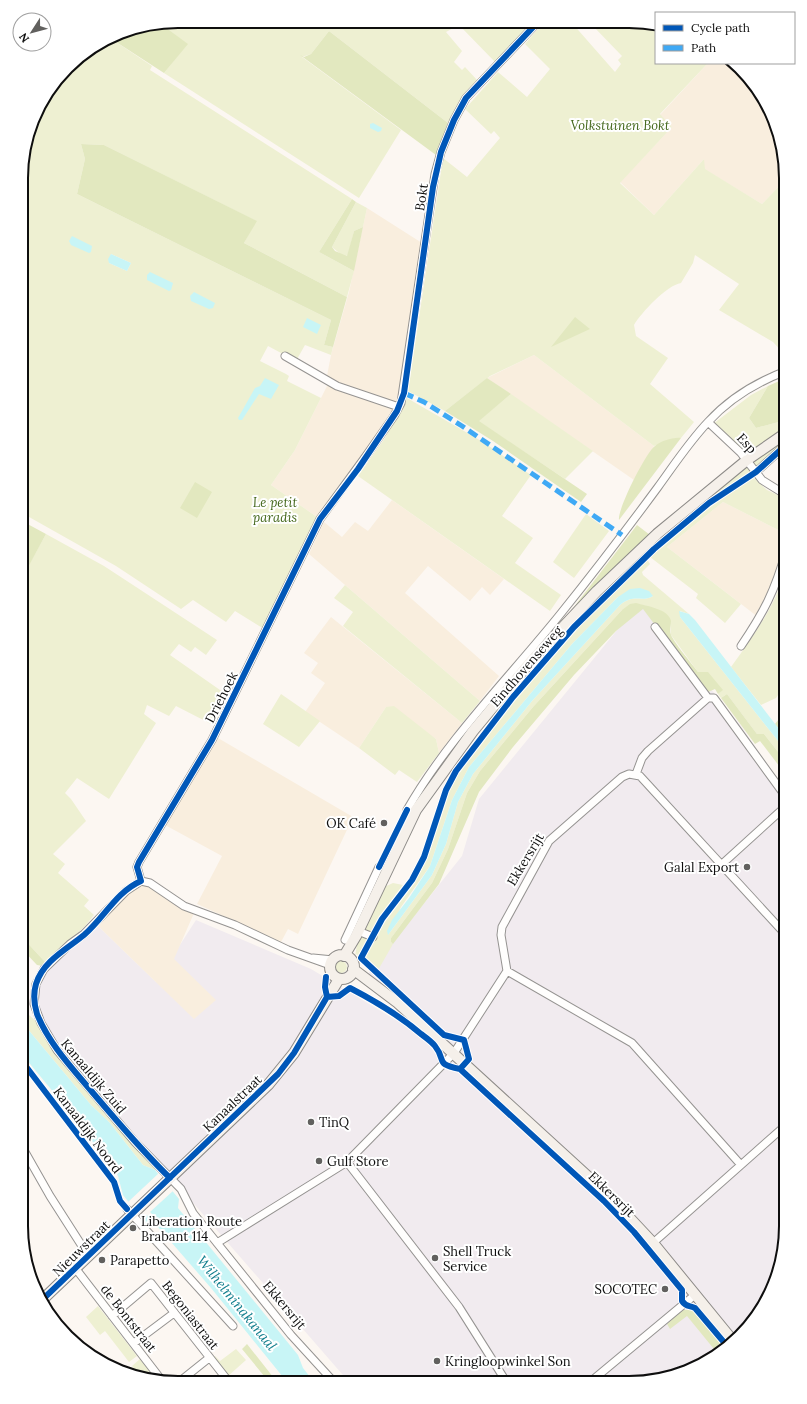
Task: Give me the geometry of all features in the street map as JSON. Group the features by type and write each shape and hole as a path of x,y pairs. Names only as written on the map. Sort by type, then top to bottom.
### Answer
{"main road":[{"name":"Eindhovenseweg","path":"349,965 355,946 362,913 411,819 428,791 473,731 532,660 597,590 657,534 747,460 779,438"},
{"path":"333,970 339,956 349,965"},
{"path":"333,970 349,965"},
{"name":"Ekkersrijt","path":"349,965 398,1003 608,1196 653,1243 730,1337"},
{"name":"Kanaalstraat","path":"131,1212 168,1180 278,1074 294,1053 327,997 333,991 333,970"},
{"name":"Nieuwstraat","path":"46,1297 76,1269 131,1212"}],"street":[{"name":"Bokt","path":"399,407 404,393 433,187 441,152 454,120 466,98 532,28"},
{"path":"285,356 337,386 399,407"},
{"name":"Eindhovenseweg","path":"411,819 407,810 443,758 481,708 552,624 708,422 740,395 769,378 779,374"},
{"name":"Driehoek","path":"141,882 138,867 139,862 212,740 316,525 399,407"},
{"name":"Esp","path":"708,422 741,452 768,486 779,492"},
{"path":"756,472 779,451"},
{"path":"741,646 762,615 779,577"},
{"path":"655,627 708,698 716,700 779,787"},
{"path":"708,698 648,751 642,758 636,774 670,808 721,866 779,928"},
{"name":"Ekkersrijt","path":"507,971 500,935 502,927 549,840 622,777 629,774 636,774"},
{"path":"721,866 779,812"},
{"name":"Eindhovenseweg","path":"345,940 362,913 379,867"},
{"path":"141,882 150,883 184,906 235,925 288,950 311,958 316,957 333,970"},
{"name":"Kanaaldijk Zuid","path":"141,882 126,891 84,934 70,944 41,972 36,984 34,1004 41,1023 52,1043 168,1180"},
{"path":"357,933 373,937"},
{"path":"217,1243 347,1162 454,1053 507,971 632,1043 741,1165"},
{"path":"653,1243 779,1131"},
{"path":"28,1157 50,1196 82,1246 90,1255"},
{"path":"347,1162 459,1307 503,1376"},
{"name":"Ekkersrijt","path":"168,1180 182,1189 194,1213 217,1243 292,1335 329,1376"},
{"path":"131,1212 233,1326"},
{"name":"de Bontstraat","path":"76,1269 158,1375"},
{"name":"Begoniastraat","path":"112,1316 150,1283 223,1376"},
{"path":"597,1376 696,1294"},
{"path":"134,1343 174,1313"},
{"path":"186,1376 209,1358"}],"shaded area":[{"path":"707,64 727,64 742,79 754,95 768,121 774,139 778,159 779,186 762,204 704,169 704,159 654,215 620,182 672,127 660,115"},
{"path":"367,208 422,243 398,401 391,415 317,517 271,485 295,450 329,382 326,381 331,355 349,292"},
{"path":"534,355 654,446 634,480 487,378"},
{"path":"392,500 504,579 490,595 482,587 470,601 428,566 405,593 499,676 480,701 309,554 324,522 342,537 355,522 368,531"},
{"path":"723,502 779,530 779,567 774,586 758,617 667,547"},
{"path":"640,602 741,726 779,781 778,1245 774,1265 764,1292 742,1325 728,1339 712,1351 686,1365 668,1371 639,1376 344,1376 60,1050 45,1025 37,1005 39,982 46,971 98,926 156,982 196,920 311,969 454,1055 366,976 462,856 479,799"},
{"path":"331,617 462,723 439,753 436,739 386,707 359,748 305,712 325,683 311,673 318,663 304,653"},
{"path":"218,738 353,817 298,934 288,929 281,942 197,904 222,856 165,825"},
{"path":"141,884 180,907 194,913 174,959 216,1000 194,1019 98,926 133,888"}],"green space":[{"path":"166,28 453,28 446,32 462,51 454,62 462,70 465,67 478,81 458,105 448,123 329,31 311,54 302,57 401,130 359,198 164,73 187,44"},
{"path":"167,28 188,44 164,73 115,41 139,33"},
{"path":"462,28 528,28 496,63"},
{"name":"Volkstuinen Bokt","path":"539,28 576,28 615,72 621,64 618,60 622,56 595,28 639,28 655,30 655,64 707,64 660,114 672,127 620,183 654,215 704,159 705,169 762,204 779,186 779,348 773,342 719,310 739,284 695,255 693,263 681,283 675,285 662,294 648,307 634,325 636,336 668,358 650,384 694,422 681,438 673,439 654,446 534,355 490,376 445,411 408,391 443,158 467,177 500,138 494,131 491,134 465,109 498,72 527,97 550,69 525,44"},
{"path":"329,31 448,123 436,155 300,55 304,57 311,54"},
{"name":"Le petit paradis","path":"115,42 152,66 150,70 352,199 319,252 354,271 347,297 244,243 256,221 104,145 81,144 85,159 77,194 331,320 324,345 333,347 331,355 305,345 296,361 268,346 260,361 289,376 287,381 321,398 295,450 271,485 317,517 264,629 235,611 226,622 193,600 181,609 116,566 28,516 29,159 33,139 39,121 53,95 65,79 79,65 95,53","holes":["111,254 131,263 127,271 109,263"]},
{"path":"81,144 104,145 257,221 244,243 347,297 333,347 324,345 331,320 77,194 85,159"},
{"path":"352,199 356,202 332,247 335,251 347,256 354,231 363,227 354,271 319,252"},
{"path":"356,202 367,208 363,227 354,231 348,255 344,257 332,247"},
{"path":"575,317 590,329 551,347"},
{"path":"487,378 511,394 479,421 587,494 581,502 493,441 445,411"},
{"path":"779,381 779,422 756,428 749,418 768,386"},
{"path":"768,386 749,418 756,428 779,422 779,434 746,456 713,424 751,395"},
{"path":"511,394 593,451 565,479 478,421"},
{"path":"407,398 483,442 531,475 502,516 533,538 515,563 561,595 550,611 358,476 385,438"},
{"path":"674,438 681,438 619,520 627,494 639,469 651,450 664,441"},
{"path":"779,442 779,448 758,467 751,461"},
{"path":"747,464 752,470 750,473 695,508"},
{"path":"754,478 767,490 779,496 779,530 723,502 667,547 741,604 725,623 696,598 698,594 650,557 675,535 726,496"},
{"path":"195,482 212,492 197,518 180,508"},
{"path":"586,514 609,531 574,578 553,562"},
{"path":"28,524 46,534 28,567"},
{"path":"637,525 650,535 567,616"},
{"path":"46,534 104,566 217,640 206,655 195,647 191,652 179,644 170,655 230,697 215,726 176,706 169,716 147,705 144,714 156,723 109,799 77,778 65,793 86,821 53,854 65,864 58,873 89,900 84,906 94,915 85,926 46,963 28,944 28,567"},
{"path":"647,559 650,564 642,572 643,575 689,614 680,611 680,617 779,742 779,753 764,734 757,734 727,694 721,698 718,694 722,690 698,672 671,635 671,622 667,616 650,607 622,610 533,707 480,771 467,793 448,849 432,883 391,938 391,942 393,944 377,972 364,961 369,948 382,926 406,894 420,872 429,850 447,792 464,761 478,742 542,668 593,612","holes":["653,596 645,599 625,601 620,605 532,701 473,774 458,802 446,844 432,875 388,935 401,907 430,866 452,800 469,767 572,644 618,597"]},
{"path":"345,585 480,701 462,723 343,626 353,612 334,598"},
{"path":"779,588 779,694 776,698 761,705 731,667 756,632"},
{"path":"636,603 662,611 669,617 671,621 671,635 681,650 698,672 708,672 723,690 718,694 715,689 706,693 643,609 616,631 574,675 513,747 479,792 439,884 393,944 391,942 391,938 432,883 448,849 467,793 480,771 533,707 622,610 630,604"},
{"path":"281,694 320,721 299,747 263,724"},
{"path":"727,694 757,734 764,734 779,753 779,766 760,741 755,744 721,698"},
{"path":"394,706 436,739 439,753 417,782 399,770 395,775 359,748 386,707"},
{"path":"779,719 779,729 775,724"},
{"path":"393,883 403,885 377,920 371,939 361,957 356,954 355,956 357,945 382,888"},
{"path":"28,944 46,963 43,966 37,965 28,955"},
{"path":"341,961 345,963 347,967 345,971 341,973 337,971 335,967 337,963"},
{"path":"28,1016 38,1023 158,1168 155,1170 143,1165 109,1122 91,1105 28,1029"},
{"path":"98,1306 137,1356 129,1362 105,1331 100,1335 86,1317"},
{"path":"682,1310 693,1310 721,1345 714,1349 687,1316 670,1329 667,1324"},
{"path":"247,1344 272,1376 264,1376 242,1349"},
{"path":"236,1349 246,1360 228,1376 226,1376 218,1366 220,1363 218,1365 212,1358 215,1356 220,1361"},
{"path":"140,1359 151,1373 135,1370 132,1366"}],"water":[{"path":"373,123 382,128 381,131 378,132 370,128 370,124"},
{"path":"72,236 92,246 91,252 89,253 71,245 69,241"},
{"path":"111,254 131,263 127,271 109,263 108,259"},
{"path":"150,272 173,283 171,290 169,291 147,280 147,275"},
{"path":"194,292 215,303 213,308 209,309 191,301 190,296"},
{"path":"307,318 321,325 317,334 303,327"},
{"path":"265,378 279,385 271,399 259,394 242,420 239,420 238,418 255,388 260,386"},
{"path":"640,588 649,591 653,596 645,599 625,601 620,605 532,701 473,774 458,802 446,844 432,875 388,935 387,931 392,920 409,898 430,866 452,800 469,767 572,644 618,597 630,589"},
{"path":"679,611 689,614 695,620 779,729 779,742 680,617"},
{"name":"Wilhelminakanaal","path":"28,1029 91,1105 109,1122 143,1165 155,1170 179,1199 178,1208 298,1355 303,1368 309,1376 282,1376 211,1288 158,1227 147,1225 123,1195 118,1176 74,1117 28,1061"}],"pier":[{"path":"159,1173 173,1191 150,1212 152,1214 148,1217 147,1215 142,1220 128,1202"}],"marked path":[{"path":"404,393 424,402 462,426 622,535"}],"cycle path":[{"path":"170,1178 121,1126 54,1046 37,1014 34,999 36,984 39,976 56,956 84,935 117,898 141,881 137,867 139,862 212,740 320,519 358,469 397,411 404,393 433,187 441,152 454,120 466,98 532,28"},
{"path":"460,1069 469,1059 464,1040 444,1035 361,958 382,919 412,880 424,857 446,790 456,771 513,697 574,627 654,549 709,503 756,472 779,451"},
{"path":"379,867 407,810"},
{"path":"46,1297 278,1074 294,1053 327,997 325,987 326,977"},
{"path":"327,997 339,996 350,988 378,1003 413,1027 430,1041 435,1046 444,1063 460,1069 604,1201 634,1232 682,1290 683,1303 695,1308 724,1342"},
{"name":"Kanaaldijk Noord","path":"28,1069 114,1182 120,1201 127,1209"}],"place":[{"name":"OK Café","path":"384,823"},
{"name":"Galal Export","path":"747,867"},
{"name":"TinQ","path":"311,1122"},
{"name":"Gulf Store","path":"319,1161"},
{"name":"Liberation Route Brabant 114","path":"133,1228"},
{"name":"Shell Truck Service","path":"435,1258"},
{"name":"Parapetto","path":"102,1260"},
{"name":"SOCOTEC","path":"665,1289"},
{"name":"Kringloopwinkel Son","path":"437,1361"}]}
